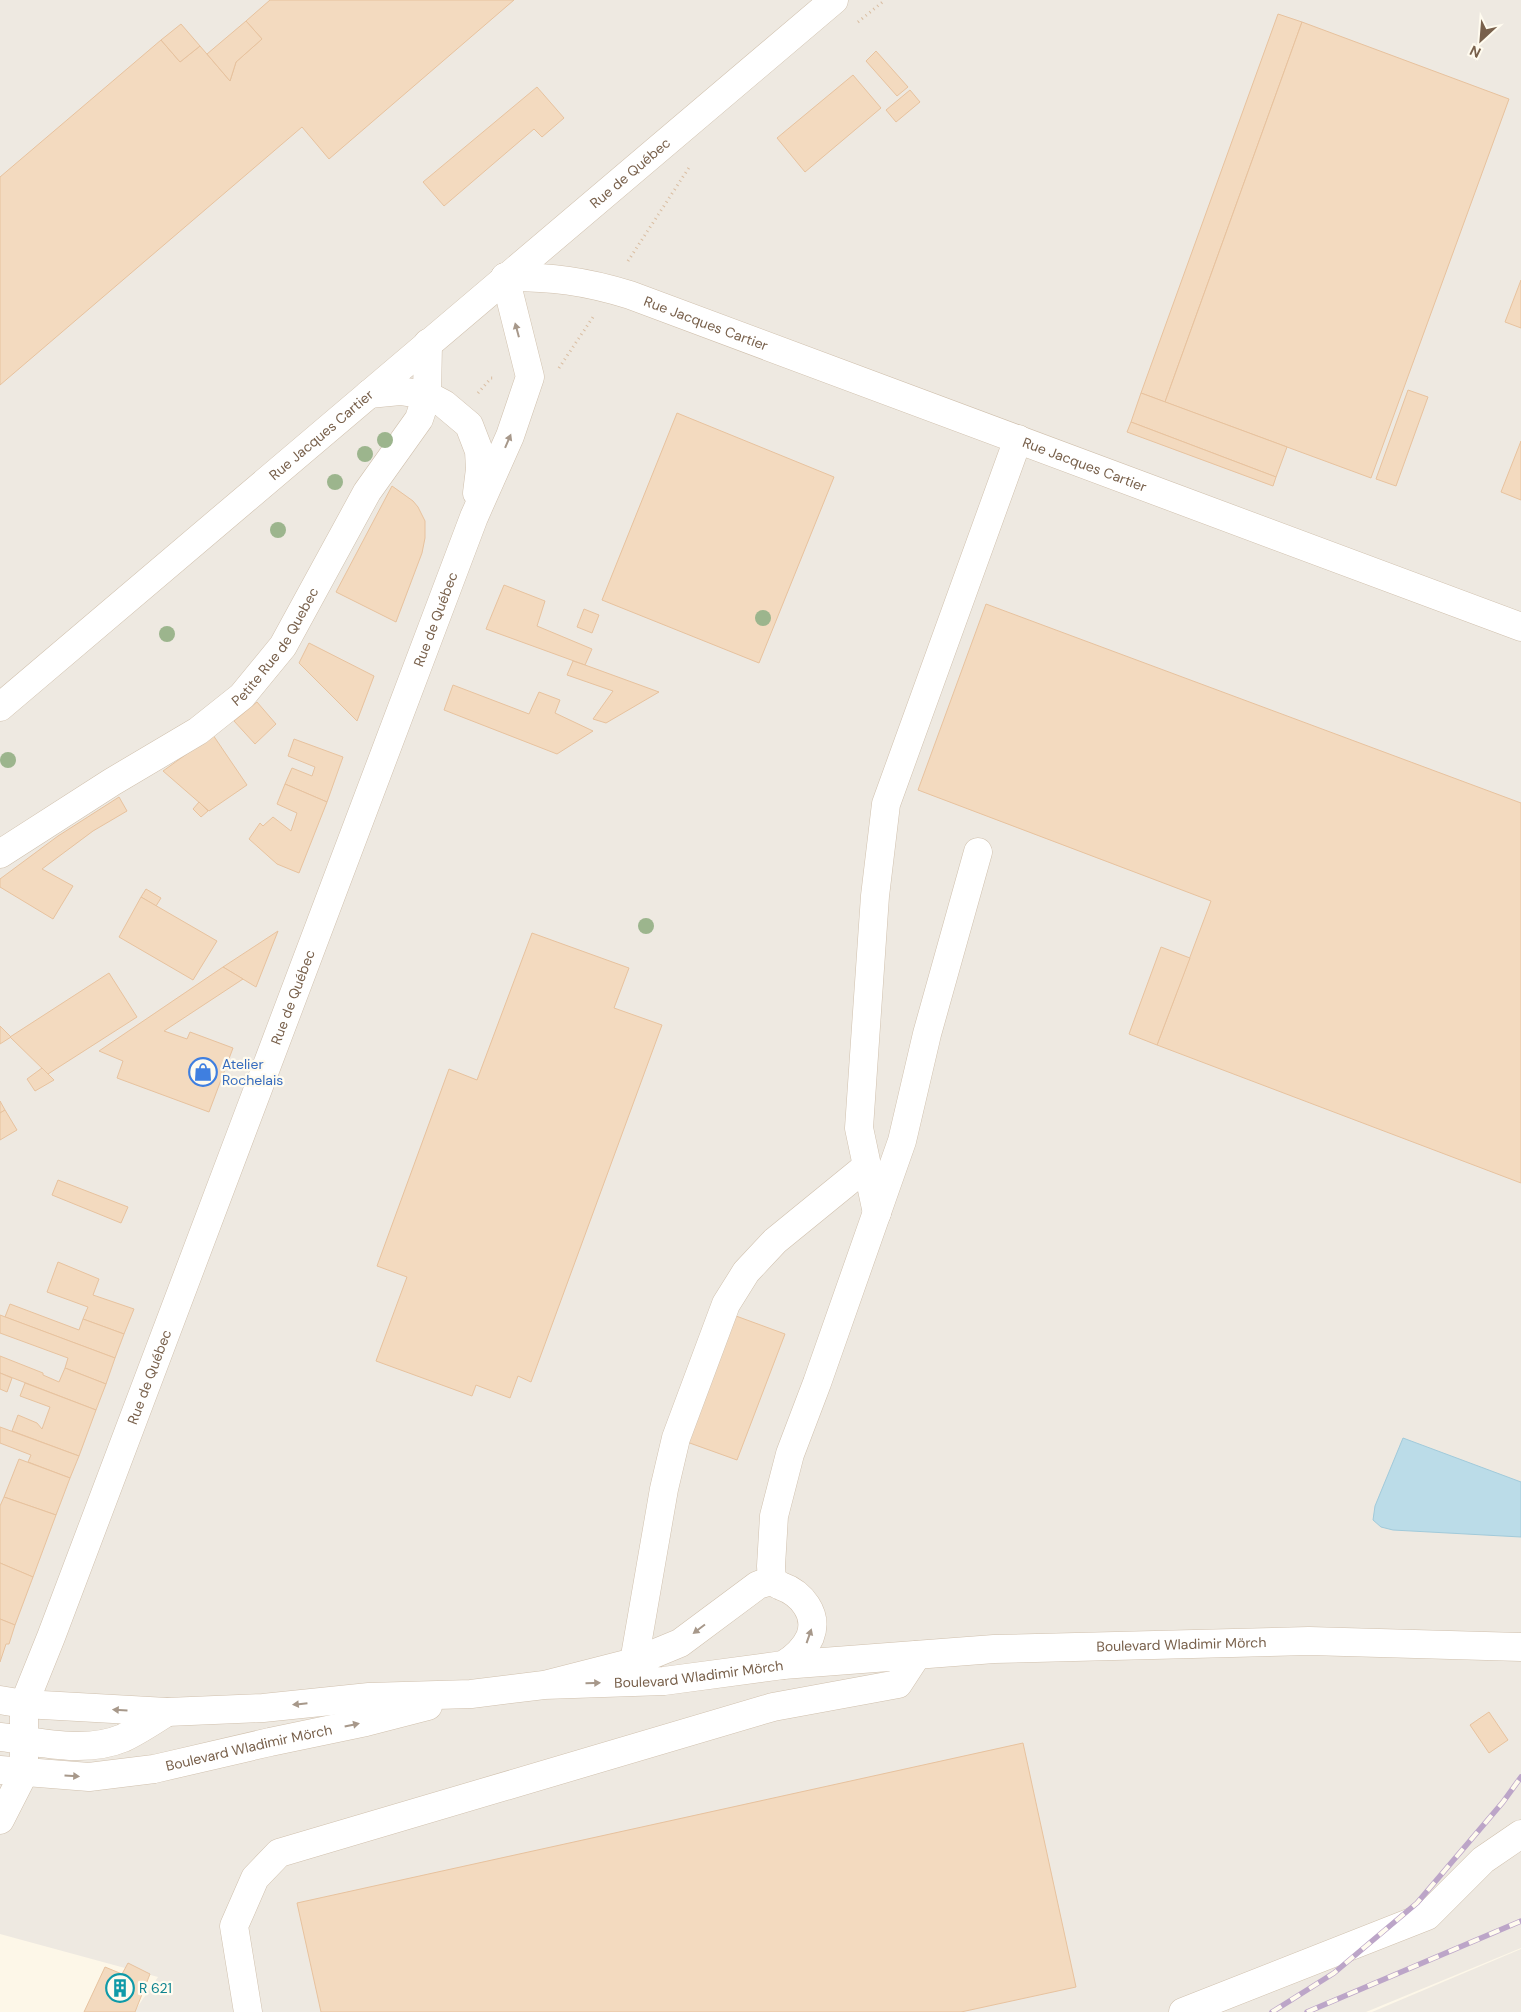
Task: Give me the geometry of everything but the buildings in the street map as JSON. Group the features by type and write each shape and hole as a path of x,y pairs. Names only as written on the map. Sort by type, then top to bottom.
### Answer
{"street":[{"name":"Rue de Québec","path":"505,277 644,162 834,0"},
{"name":"Rue Jacques Cartier","path":"0,707 505,277 545,277 591,283 610,288 1521,627"},
{"path":"505,277 530,377"},
{"name":"Petite Rue de Quebec","path":"0,854 112,782 198,731 242,696 283,646 367,492 419,419 428,395 428,343"},
{"name":"Rue de Québec","path":"0,1724 52,1637 474,517 510,436 530,377"},
{"path":"369,394 400,391 428,395 444,404 470,425 479,451 480,469 474,517"},
{"path":"877,1212 859,1128 875,896 886,804 1018,439"},
{"path":"772,1582 774,1516 790,1454 817,1383 902,1141 928,1034 978,852"},
{"path":"634,1662 664,1489 676,1438 726,1304 746,1272 775,1241 867,1166"},
{"name":"Boulevard Wladimir Mörch","path":"544,1685 634,1662 680,1643 758,1585 772,1582 791,1590 801,1597 809,1609 812,1623 810,1636 804,1647 796,1657 783,1665"},
{"name":"Boulevard Wladimir Mörch","path":"12,1702 167,1712 263,1708 369,1696 471,1694 544,1685 664,1681 783,1665 994,1649 1309,1641 1521,1647"},
{"path":"248,2012 234,1926 254,1878 279,1853 773,1707 898,1684 917,1655"},
{"name":"Boulevard Wladimir Mörch","path":"12,1771 89,1777 154,1769 366,1722 471,1694"},
{"name":"Rue de Québec","path":"0,1820 12,1771 12,1702"},
{"path":"11,1739 72,1746 106,1743 124,1738 167,1712"},
{"path":"1184,2012 1427,1916 1483,1860 1521,1834"}],"path":[{"path":"855,25 885,0"},
{"path":"530,377 553,374 563,365 610,288 691,164"}],"shaded area":[{"path":"0,0 1521,0 1521,1948 1366,2012 134,2012 158,1977 0,1934"},
{"path":"1521,1949 1521,2012 1372,2012"}],"water":[{"path":"1403,1438 1521,1482 1521,1537 1393,1530 1381,1527 1373,1520 1375,1506"}],"railway":[{"path":"1272,2012 1334,1973 1417,1903 1503,1802 1521,1777"},
{"path":"1307,2012 1521,1921"}],"place":[{"name":"Atelier Rochelais","path":"203,1072"},
{"name":"R 621","path":"120,1988"}]}
